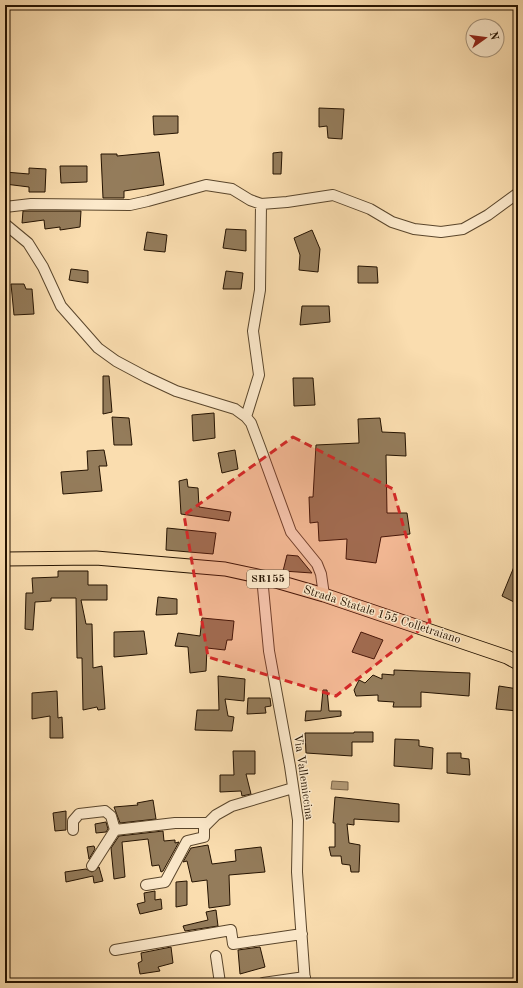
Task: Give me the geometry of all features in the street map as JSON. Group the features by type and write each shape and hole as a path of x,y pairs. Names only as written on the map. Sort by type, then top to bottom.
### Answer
{"main road":[{"name":"Strada Statale 155 Colletraiano","path":"5,559 96,558 225,569 262,577 324,595 499,655 518,663"}],"street":[{"path":"5,207 31,204 130,204 148,202 206,185 232,189 250,200 261,204 287,202 333,195 370,208 392,222 414,230 441,232 463,229 488,215 518,193"},
{"path":"246,417 259,375 252,331 260,290 259,226 261,204"},
{"path":"5,224 28,243 43,267 61,306 98,348 116,361 176,391 235,409 246,417 251,423 291,532 317,564 321,574 324,595"},
{"name":"Via Vallemiccina","path":"262,577 269,651 298,820 297,872 305,980"},
{"path":"146,885 165,882 187,841 204,837 204,827 216,815 232,806 293,788"},
{"path":"73,830 73,820 78,814 105,811 111,816 115,830 92,866"},
{"path":"115,830 175,822 208,823"},
{"path":"115,950 231,930 233,944 302,934"},
{"path":"216,956 220,983"},
{"path":"263,983 305,980"}],"highlighted area":[{"path":"293,437 393,489 430,622 336,696 208,657 184,515"}],"shaded area":[{"path":"332,781 348,782 348,790 331,789"}],"building":[{"path":"319,108 344,109 342,139 328,138 327,126 319,127"},
{"path":"153,116 178,116 178,133 154,135"},
{"path":"159,152 164,185 124,191 124,198 103,198 101,154 117,154 117,156"},
{"path":"282,152 281,174 273,174 273,153"},
{"path":"60,166 87,166 87,182 61,183"},
{"path":"29,168 46,169 45,192 29,192 29,187 5,184 5,172 29,174"},
{"path":"23,211 81,211 80,227 60,230 60,227 45,229 44,220 22,223"},
{"path":"226,229 246,230 246,251 223,248"},
{"path":"312,230 320,249 318,272 299,270 300,255 294,238"},
{"path":"147,232 167,235 165,252 144,250"},
{"path":"358,266 377,267 378,283 358,283"},
{"path":"71,269 88,271 88,283 69,280"},
{"path":"226,271 243,273 241,289 223,289"},
{"path":"11,284 24,284 26,289 32,289 34,314 14,315"},
{"path":"302,306 329,306 330,322 300,325"},
{"path":"103,376 109,376 112,412 103,414"},
{"path":"293,378 313,378 315,405 294,406"},
{"path":"214,413 215,438 193,441 192,415"},
{"path":"112,417 129,418 132,445 114,445"},
{"path":"380,418 382,432 405,433 406,456 386,455 387,513 407,513 410,534 381,537 376,563 346,559 347,539 319,541 318,522 310,523 309,497 313,497 316,445 359,443 358,419"},
{"path":"104,450 107,466 99,466 102,491 63,494 61,472 88,470 87,451"},
{"path":"235,450 238,469 222,473 218,453"},
{"path":"187,479 188,487 198,488 199,507 231,512 229,521 181,514 179,481"},
{"path":"167,528 216,533 213,554 166,550"},
{"path":"287,555 298,556 312,573 283,571"},
{"path":"518,557 518,604 502,596"},
{"path":"58,571 88,571 88,585 107,585 107,600 81,600 86,624 92,624 93,668 102,666 105,709 98,710 97,707 83,710 82,658 77,658 76,598 51,598 51,601 35,602 33,630 25,629 26,593 33,593 32,578 58,577"},
{"path":"158,597 177,599 177,614 156,615"},
{"path":"202,618 234,621 232,640 227,640 225,650 207,648 206,671 190,673 188,647 175,646 178,633 200,636"},
{"path":"144,631 147,654 114,657 114,632"},
{"path":"361,632 383,640 374,659 352,652"},
{"path":"394,670 470,673 469,696 421,692 421,707 393,707 394,702 378,701 378,695 356,696 354,690 359,680 365,683 373,675 382,679 382,674 394,675"},
{"path":"218,676 245,679 244,701 225,699 228,716 234,717 232,731 195,730 197,710 219,710"},
{"path":"499,686 518,689 518,711 496,709"},
{"path":"323,690 327,690 329,711 341,711 341,716 305,721 306,711 321,711"},
{"path":"57,691 58,718 62,717 63,738 50,738 50,716 32,719 32,693"},
{"path":"248,698 270,698 271,706 265,707 266,713 247,714"},
{"path":"373,732 373,742 352,742 352,756 306,753 305,733"},
{"path":"395,739 419,740 419,746 433,748 432,769 394,766"},
{"path":"233,751 255,751 255,774 246,774 251,794 242,796 241,791 220,792 220,775 234,775"},
{"path":"447,753 461,753 461,758 469,759 470,775 447,773"},
{"path":"335,797 399,804 399,822 354,819 354,825 347,824 349,843 360,845 359,872 351,872 350,865 342,864 341,856 331,856 329,847 335,847 335,823 333,823"},
{"path":"153,800 156,819 120,823 114,807 138,805 137,803"},
{"path":"66,811 66,830 55,831 53,813"},
{"path":"106,822 108,829 106,832 96,833 95,824"},
{"path":"163,831 164,841 175,840 175,843 179,842 163,871 161,872 159,865 152,866 148,839 122,842 125,877 114,879 111,848 119,836"},
{"path":"208,845 212,864 236,861 235,850 261,847 265,872 229,875 230,905 209,908 207,880 192,882 187,861 183,862 191,848"},
{"path":"94,846 95,849 89,859 87,847"},
{"path":"99,867 103,881 94,883 93,876 66,882 65,872 86,869 92,872"},
{"path":"187,881 187,905 176,907 176,882"},
{"path":"155,891 155,900 161,899 162,909 140,914 137,904 145,902 144,893"},
{"path":"216,910 218,926 185,931 183,926 208,920 206,912"},
{"path":"171,947 173,963 158,967 160,971 140,974 138,963 142,961 141,953"},
{"path":"260,947 265,967 240,974 238,950"}]}
